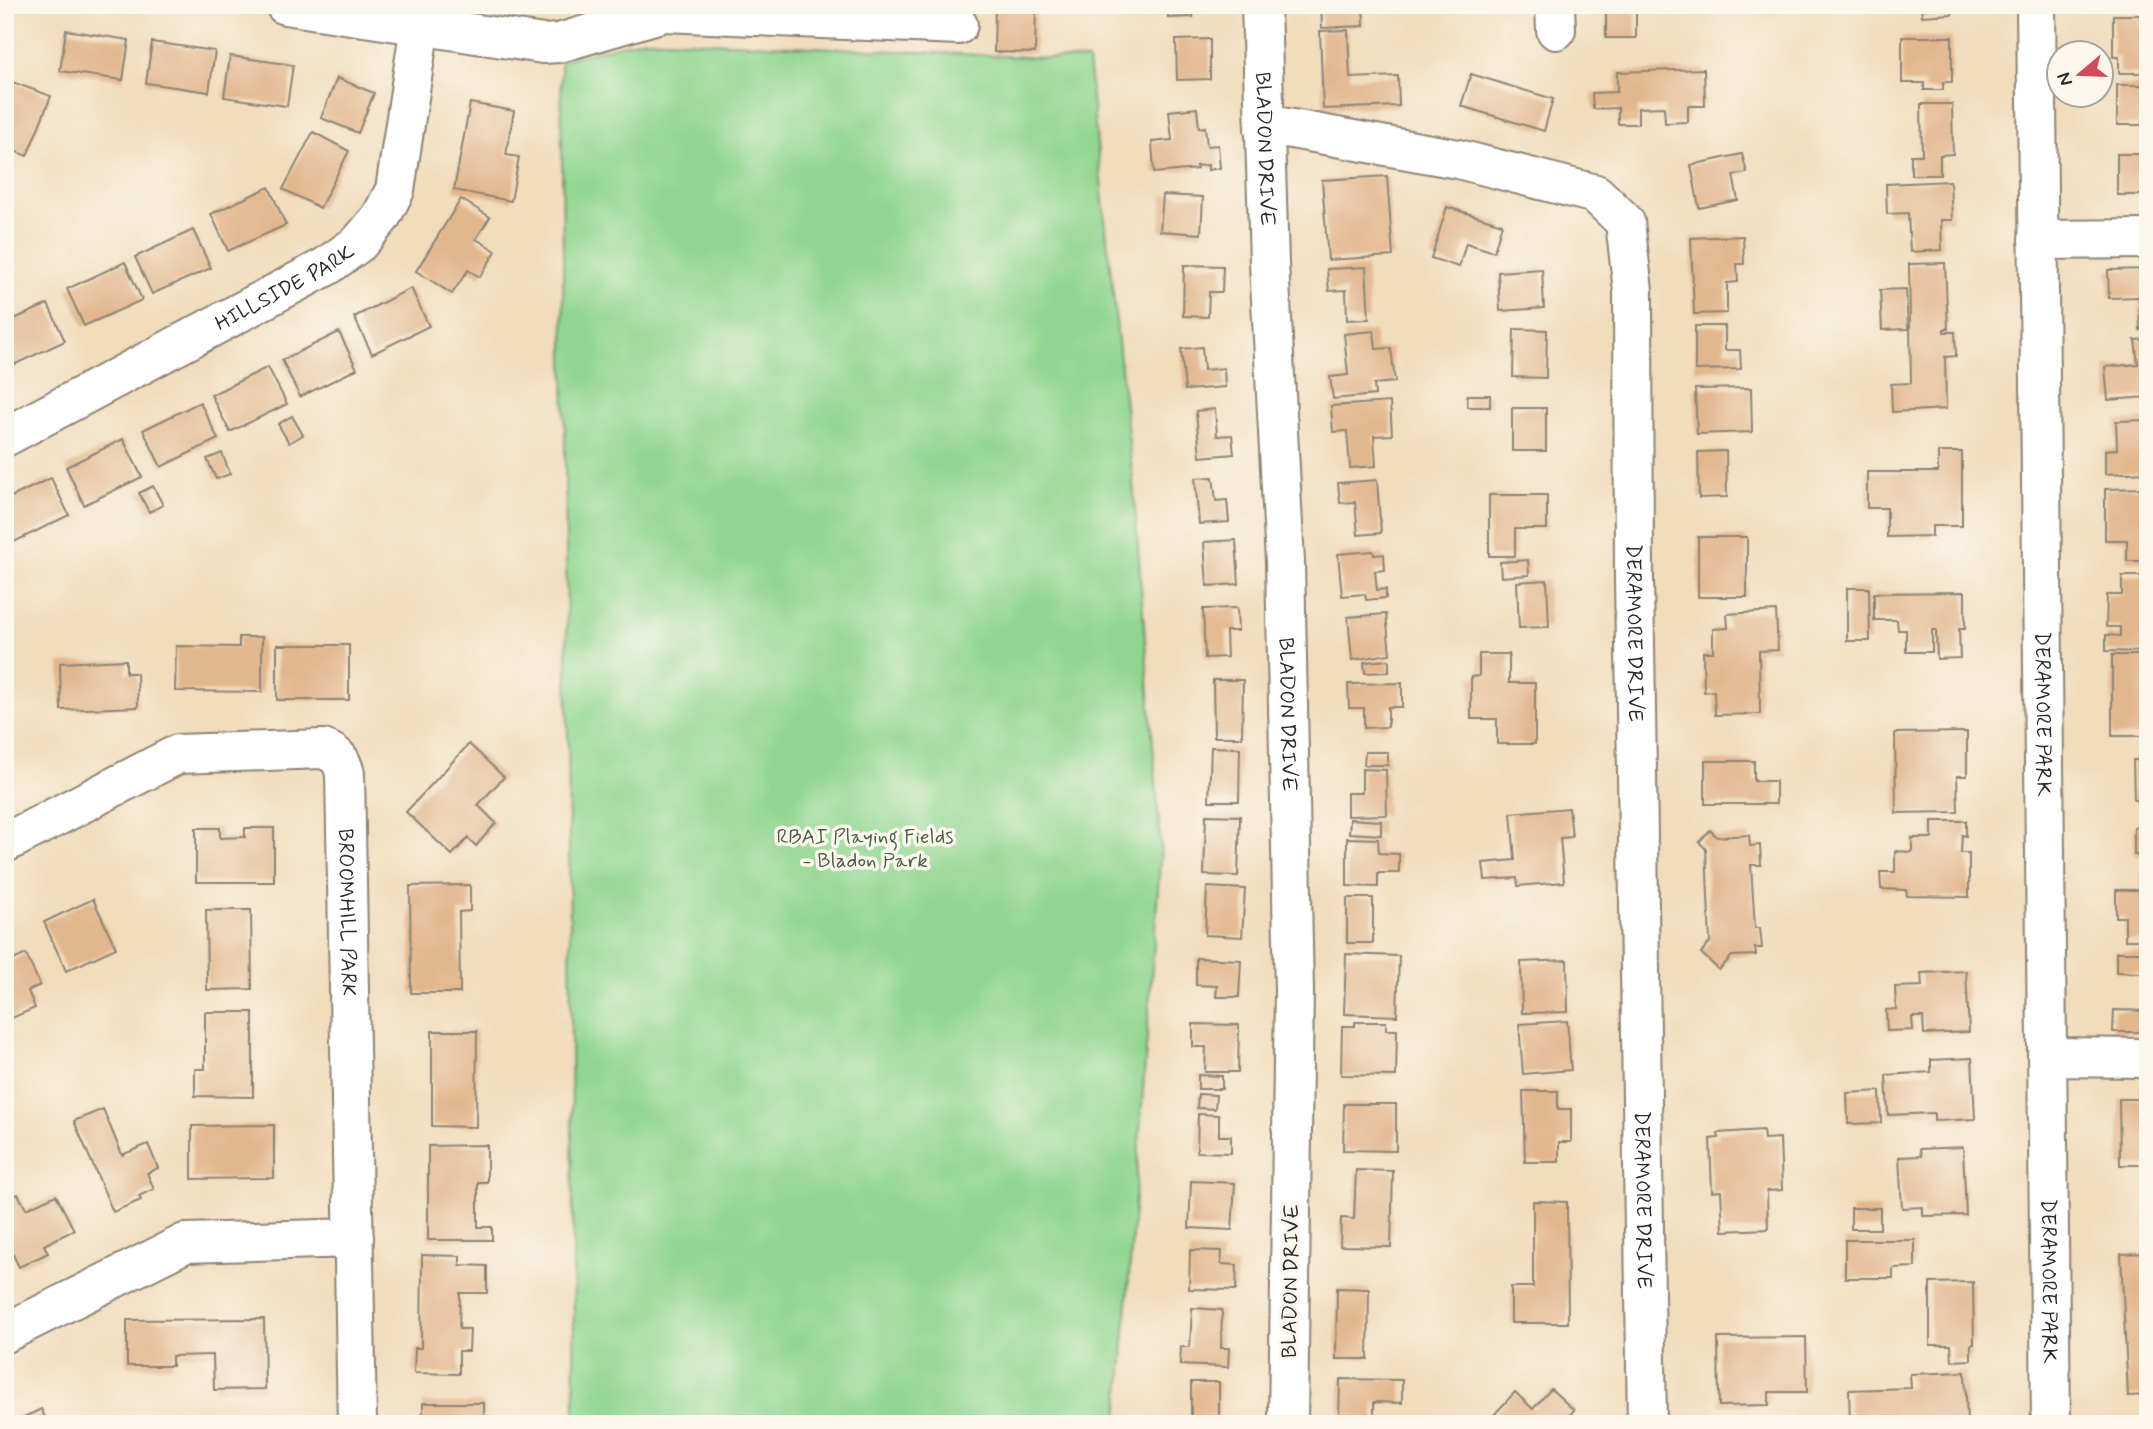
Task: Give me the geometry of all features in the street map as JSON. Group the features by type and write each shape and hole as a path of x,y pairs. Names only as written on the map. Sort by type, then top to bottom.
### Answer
{"street":[{"path":"285,5 543,44 559,43 664,8 958,24"},
{"name":"BLADON DRIVE","path":"1261,5 1269,263 1285,562 1294,991 1287,1424"},
{"name":"DERAMORE PARK","path":"2036,5 2050,1424"},
{"name":"HILLSIDE PARK","path":"5,437 327,266 359,243 381,216 395,190 420,25"},
{"name":"DERAMORE DRIVE","path":"1264,129 1281,127 1458,159 1596,194 1625,222 1633,290 1634,593 1647,1424"},
{"path":"2038,240 2148,239"},
{"name":"BROOMHILL PARK","path":"5,843 178,754 323,749 334,753 342,762 345,788 357,1424"},
{"path":"2047,1057 2148,1058"},
{"path":"5,1332 185,1243 354,1238"}],"green space":[{"name":"RBAI Playing Fields - Bladon Park","path":"644,39 1088,60 1133,481 1161,849 1118,1424 575,1424 561,60"}],"building":[{"path":"995,5 1036,5 1035,53 994,52"},
{"path":"1168,5 1193,5 1193,17 1168,18"},
{"path":"1321,5 1363,5 1364,26 1322,28"},
{"path":"1606,5 1636,5 1636,38 1606,38"},
{"path":"1921,5 1952,5 1952,14 1922,16"},
{"path":"2113,15 2142,15 2141,35 2146,35 2148,73 2119,73 2119,57 2114,57"},
{"path":"66,30 129,40 123,80 60,71"},
{"path":"1348,30 1350,78 1398,76 1399,106 1323,109 1320,31"},
{"path":"1902,37 1952,37 1952,82 1943,82 1943,90 1924,90 1924,83 1902,83"},
{"path":"1210,39 1210,79 1177,80 1176,40"},
{"path":"152,42 215,51 209,92 146,83"},
{"path":"230,56 293,65 287,106 224,97"},
{"path":"1704,69 1705,106 1688,106 1688,122 1665,123 1664,107 1638,108 1638,124 1618,124 1618,108 1593,109 1592,93 1617,92 1617,72"},
{"path":"1471,74 1553,99 1544,131 1461,106"},
{"path":"337,78 374,93 358,133 321,118"},
{"path":"12,82 51,96 27,156 5,147 5,100"},
{"path":"2117,85 2148,85 2148,125 2117,125"},
{"path":"470,103 514,111 506,155 519,157 511,201 454,190"},
{"path":"1921,104 1952,104 1953,154 1940,155 1940,175 1911,175 1911,155 1922,155"},
{"path":"1197,108 1199,128 1205,127 1207,146 1218,145 1220,168 1208,170 1208,165 1196,166 1197,169 1154,173 1152,142 1172,140 1169,111"},
{"path":"313,132 349,151 320,208 283,189"},
{"path":"1742,154 1747,173 1733,175 1738,200 1699,208 1691,165"},
{"path":"2117,154 2148,154 2148,195 2117,195"},
{"path":"1387,176 1393,256 1328,260 1322,180"},
{"path":"1950,181 1952,220 1941,220 1942,250 1910,252 1908,213 1887,214 1886,184"},
{"path":"269,187 286,225 228,251 211,214"},
{"path":"1163,195 1203,197 1201,234 1160,231"},
{"path":"461,199 490,217 476,239 496,251 480,277 468,270 452,294 416,271"},
{"path":"1447,207 1502,224 1494,252 1466,243 1459,267 1431,258"},
{"path":"193,230 211,268 152,294 135,257"},
{"path":"1743,236 1744,264 1737,264 1738,282 1727,283 1727,313 1694,314 1691,238"},
{"path":"125,262 142,300 84,326 67,289"},
{"path":"1945,263 1948,329 1944,329 1944,332 1955,332 1956,356 1945,357 1946,409 1892,412 1891,384 1911,383 1909,264"},
{"path":"1184,265 1223,266 1222,292 1209,292 1208,317 1183,316"},
{"path":"1366,267 1369,319 1347,320 1346,290 1329,291 1327,269"},
{"path":"1542,269 1544,308 1500,311 1498,272"},
{"path":"2148,269 2148,329 2140,330 2139,297 2109,298 2108,270"},
{"path":"411,288 429,326 372,354 354,317"},
{"path":"1906,289 1908,329 1882,330 1880,290"},
{"path":"48,304 65,341 7,368 5,323"},
{"path":"1695,326 1725,326 1725,350 1740,350 1741,369 1695,370"},
{"path":"1514,329 1547,330 1546,378 1513,377"},
{"path":"1374,331 1376,349 1391,348 1395,382 1374,384 1375,395 1333,399 1330,377 1348,375 1344,334"},
{"path":"339,332 357,369 300,397 282,360"},
{"path":"2148,339 2148,397 2108,400 2105,367 2138,364 2135,340"},
{"path":"1202,347 1204,370 1224,368 1225,387 1185,390 1181,349"},
{"path":"268,367 287,404 230,432 211,395"},
{"path":"1751,388 1752,432 1697,434 1695,389"},
{"path":"1467,395 1490,395 1490,407 1467,407"},
{"path":"200,402 218,439 161,467 143,430"},
{"path":"1390,402 1392,435 1374,436 1376,466 1350,468 1347,431 1333,432 1331,406"},
{"path":"1512,408 1546,408 1546,451 1512,451"},
{"path":"1215,409 1217,436 1232,435 1234,454 1200,457 1196,411"},
{"path":"292,416 303,435 289,443 278,424"},
{"path":"2148,420 2148,472 2105,474 2105,450 2117,449 2116,421"},
{"path":"123,439 142,477 84,505 66,467"},
{"path":"1726,451 1727,497 1699,498 1698,452"},
{"path":"1938,452 1962,452 1962,526 1932,526 1932,536 1887,537 1887,508 1867,508 1867,472 1938,472"},
{"path":"222,453 230,474 216,479 207,459"},
{"path":"1213,477 1216,501 1227,500 1229,522 1199,524 1195,478"},
{"path":"51,478 69,515 12,543 5,530 5,500"},
{"path":"1377,480 1381,533 1358,535 1355,502 1340,503 1338,483"},
{"path":"153,486 163,505 149,512 139,493"},
{"path":"2148,488 2148,561 2127,561 2127,540 2105,540 2105,489"},
{"path":"1489,495 1547,495 1547,529 1515,529 1515,556 1489,556"},
{"path":"1698,537 1747,537 1747,597 1698,597"},
{"path":"1236,540 1239,584 1207,586 1204,542"},
{"path":"1373,551 1374,555 1384,554 1385,570 1375,571 1377,590 1386,589 1386,598 1366,600 1365,594 1342,596 1338,554"},
{"path":"1528,560 1529,575 1501,577 1500,562"},
{"path":"2122,576 2148,576 2148,652 2106,651 2106,635 2120,636 2120,627 2106,627 2107,595 2122,595"},
{"path":"1547,580 1549,627 1519,628 1517,582"},
{"path":"1847,588 1869,588 1870,641 1847,641"},
{"path":"1965,592 1965,629 1959,629 1960,658 1937,659 1936,630 1932,630 1932,652 1906,652 1906,630 1898,630 1897,620 1874,620 1874,593"},
{"path":"1237,608 1238,631 1226,631 1227,657 1205,658 1203,609"},
{"path":"1776,611 1778,650 1759,651 1760,714 1715,715 1714,691 1704,692 1703,652 1713,652 1713,629 1728,628 1727,614"},
{"path":"1386,614 1390,654 1352,660 1348,617"},
{"path":"239,637 262,637 262,692 175,691 176,646 239,647"},
{"path":"277,645 349,645 349,700 277,700"},
{"path":"1479,654 1509,654 1509,683 1535,683 1535,744 1497,744 1497,719 1471,719 1471,677 1479,676"},
{"path":"2112,655 2148,655 2148,736 2112,736"},
{"path":"126,660 126,673 137,673 138,707 61,710 60,663"},
{"path":"1389,660 1389,672 1365,673 1364,662"},
{"path":"1213,680 1243,680 1242,737 1214,737"},
{"path":"1402,683 1402,707 1388,707 1388,727 1364,728 1364,708 1349,708 1348,684"},
{"path":"1967,732 1967,776 1957,776 1958,812 1896,813 1895,733"},
{"path":"469,744 504,777 478,805 496,823 476,846 468,838 452,855 406,812"},
{"path":"1211,747 1240,748 1239,801 1209,801"},
{"path":"1365,752 1388,752 1388,765 1364,765"},
{"path":"2133,760 2148,760 2148,800 2134,800"},
{"path":"1705,761 1754,761 1754,781 1776,781 1776,804 1705,804"},
{"path":"1362,769 1386,770 1387,815 1347,816 1347,793 1362,793"},
{"path":"1569,808 1572,837 1560,838 1564,882 1518,886 1517,878 1485,880 1483,863 1515,860 1511,813"},
{"path":"1206,815 1240,816 1238,876 1204,875"},
{"path":"1350,819 1381,821 1381,835 1349,833"},
{"path":"1932,821 1966,821 1966,836 1962,835 1961,853 1969,853 1969,897 1907,896 1906,890 1881,889 1880,872 1895,872 1895,851 1912,852 1912,838 1932,838"},
{"path":"2134,827 2148,827 2148,855 2134,855"},
{"path":"196,828 220,828 220,838 245,837 245,828 274,828 274,882 196,882"},
{"path":"1710,830 1717,837 1749,835 1750,846 1760,845 1761,865 1751,865 1755,928 1760,928 1762,948 1755,948 1756,955 1732,956 1719,970 1701,953 1710,942 1706,849 1699,842"},
{"path":"1347,838 1378,839 1379,853 1399,854 1399,873 1378,873 1378,887 1347,886"},
{"path":"2142,864 2148,864 2148,940 2125,940 2125,917 2116,917 2116,890 2141,890"},
{"path":"470,885 470,911 459,912 460,993 411,993 410,886"},
{"path":"1207,887 1245,889 1242,937 1205,935"},
{"path":"1347,898 1373,898 1373,943 1347,943"},
{"path":"93,899 116,948 66,971 44,922"},
{"path":"206,910 251,910 252,989 207,990"},
{"path":"2116,952 2148,952 2148,987 2142,987 2142,973 2116,972"},
{"path":"26,954 40,985 28,991 35,1008 5,1021 5,964"},
{"path":"1346,954 1399,956 1397,1016 1344,1014"},
{"path":"1196,958 1241,960 1239,997 1216,997 1217,986 1196,985"},
{"path":"1567,960 1568,1012 1522,1013 1521,962"},
{"path":"1966,971 1969,1032 1924,1034 1923,1017 1912,1017 1913,1030 1887,1031 1886,1010 1896,1009 1895,987 1922,986 1921,973"},
{"path":"2114,1010 2148,1011 2148,1041 2144,1041 2144,1032 2113,1032"},
{"path":"205,1012 253,1012 253,1097 195,1096 195,1069 205,1069"},
{"path":"1567,1021 1571,1070 1523,1074 1519,1024"},
{"path":"1355,1022 1386,1022 1386,1030 1397,1030 1396,1076 1341,1075 1342,1026 1355,1026"},
{"path":"1193,1024 1239,1025 1238,1072 1205,1072 1206,1047 1193,1047"},
{"path":"432,1031 477,1031 476,1127 432,1126"},
{"path":"1972,1058 1975,1119 1934,1121 1934,1113 1888,1115 1886,1075 1931,1072 1931,1060"},
{"path":"1198,1075 1222,1076 1222,1089 1198,1089"},
{"path":"2140,1086 2148,1086 2148,1165 2120,1165 2119,1099 2140,1099"},
{"path":"1523,1091 1558,1091 1558,1109 1571,1109 1571,1142 1559,1142 1559,1162 1525,1162"},
{"path":"1880,1091 1881,1123 1848,1124 1847,1093"},
{"path":"1198,1094 1216,1095 1215,1109 1197,1108"},
{"path":"1344,1104 1396,1104 1396,1151 1343,1150"},
{"path":"103,1109 122,1155 148,1144 158,1168 147,1173 154,1189 139,1196 141,1200 113,1212 74,1121"},
{"path":"1198,1114 1219,1115 1219,1136 1231,1136 1231,1153 1197,1152"},
{"path":"274,1125 274,1178 192,1179 192,1126"},
{"path":"1763,1130 1764,1139 1780,1138 1782,1190 1767,1191 1768,1229 1723,1231 1721,1191 1712,1192 1710,1139 1719,1138 1718,1133"},
{"path":"487,1145 487,1182 478,1182 478,1227 492,1227 492,1240 428,1240 428,1146"},
{"path":"1963,1147 1966,1215 1923,1216 1923,1207 1902,1208 1899,1157 1921,1156 1920,1149"},
{"path":"1356,1170 1393,1171 1391,1247 1340,1246 1341,1218 1354,1219"},
{"path":"1191,1181 1235,1183 1232,1230 1189,1228"},
{"path":"18,1194 26,1209 56,1195 74,1230 44,1245 48,1253 19,1267 5,1238 5,1200"},
{"path":"1533,1201 1567,1202 1568,1323 1511,1323 1511,1287 1533,1287"},
{"path":"1851,1208 1880,1208 1880,1229 1851,1229"},
{"path":"1845,1240 1915,1240 1915,1267 1893,1268 1893,1278 1845,1278"},
{"path":"1190,1250 1222,1251 1221,1264 1237,1265 1236,1290 1189,1289"},
{"path":"2148,1253 2148,1395 2128,1396 2121,1254"},
{"path":"422,1255 460,1256 460,1265 487,1266 487,1293 460,1293 459,1329 470,1329 469,1351 459,1351 459,1374 414,1373 415,1348 421,1348"},
{"path":"1973,1282 1974,1344 1971,1345 1971,1360 1952,1361 1951,1345 1930,1345 1930,1283"},
{"path":"1337,1288 1369,1289 1368,1359 1336,1359"},
{"path":"1192,1308 1222,1310 1221,1348 1229,1348 1228,1367 1180,1365 1181,1347 1190,1347"},
{"path":"264,1319 265,1389 214,1390 213,1355 172,1356 172,1366 127,1366 127,1320"},
{"path":"1806,1337 1807,1392 1769,1392 1769,1405 1719,1406 1718,1338"},
{"path":"1965,1372 1967,1423 1850,1424 1849,1390 1911,1388 1910,1374"},
{"path":"1340,1379 1402,1380 1402,1403 1374,1402 1374,1424 1339,1424"},
{"path":"1191,1382 1219,1382 1219,1424 1178,1424 1178,1419 1191,1419"},
{"path":"1551,1389 1574,1410 1562,1424 1498,1424 1491,1418 1515,1392 1533,1409"},
{"path":"423,1403 484,1403 484,1424 423,1424"},
{"path":"41,1409 48,1424 10,1424"}]}
